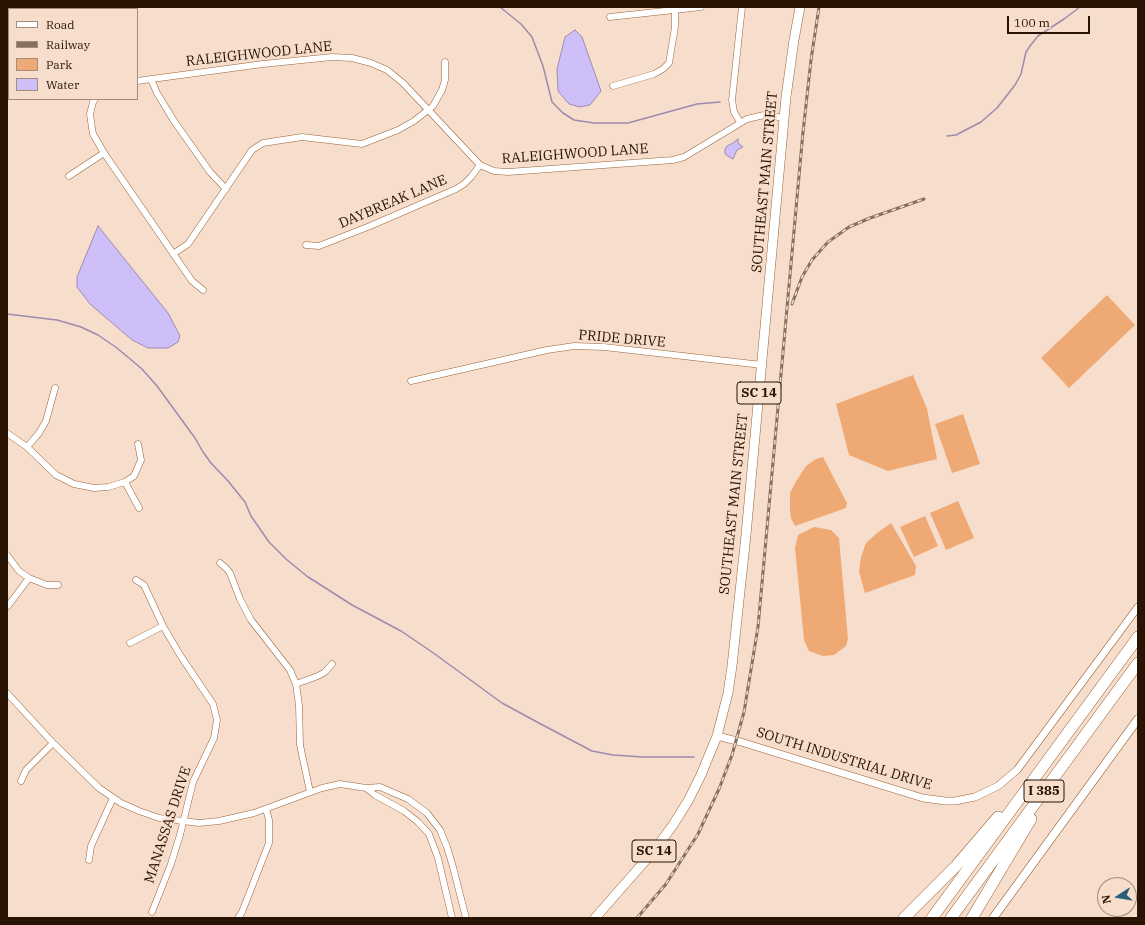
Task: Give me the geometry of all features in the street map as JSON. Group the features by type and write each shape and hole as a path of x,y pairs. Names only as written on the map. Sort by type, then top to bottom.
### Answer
{"highway":[{"name":"I 385","path":"932,918 1138,638"},
{"name":"I 385","path":"951,918 1138,663"},
{"path":"904,918 956,866 1056,750"},
{"path":"972,918 1067,760"}],"main road":[{"name":"SOUTHEAST MAIN STREET","path":"595,918 642,866 673,825 688,801 701,775 717,736 726,700 732,666 790,69 799,11"},
{"path":"993,918 1138,719"}],"street":[{"path":"610,18 701,7"},
{"path":"740,122 734,112 732,100 742,7"},
{"path":"793,7 799,11"},
{"path":"613,86 654,74 664,69 669,63 675,28 675,10"},
{"name":"RALEIGHWOOD LANE","path":"138,81 305,59 332,57 352,58 371,63 387,70 403,83 480,165 494,171 508,172 673,160 684,156 747,119 764,115 785,118"},
{"path":"173,254 188,244 252,150 263,144 302,138 362,144 398,130 414,121 433,106 442,90 445,80 445,62"},
{"path":"151,79 174,121 210,172 226,189"},
{"path":"95,100 93,102 90,114 93,134 104,153 192,281 204,290"},
{"path":"69,176 104,153"},
{"name":"DAYBREAK LANE","path":"306,245 319,246 456,189 464,184 480,165"},
{"name":"PRIDE DRIVE","path":"411,381 540,351 574,346 604,347 762,366"},
{"path":"27,447 39,433 46,421 55,388"},
{"path":"7,433 27,447 56,475 74,484 88,487 101,488 125,482 134,476 142,457 138,444"},
{"path":"125,482 139,508"},
{"path":"7,555 19,571 29,578 48,585 58,586"},
{"path":"220,563 230,573 240,599 251,620 290,670 296,684 300,705 300,745 310,792"},
{"path":"8,606 29,578"},
{"name":"MANASSAS DRIVE","path":"136,580 144,585 163,626 180,655 209,697 216,714 216,731 193,782 184,821 171,864 152,912"},
{"name":"SOUTH INDUSTRIAL DRIVE","path":"717,736 923,798 955,801 975,797 998,786 1018,770 1138,607"},
{"path":"130,643 163,626"},
{"path":"296,684 318,676 325,672 332,664"},
{"path":"7,693 86,776 113,798 150,815 170,820 199,823 219,821 236,818 322,788 340,784 366,788 380,787 408,799 427,813 440,830 447,847 466,918"},
{"path":"21,781 26,770 53,743"},
{"path":"366,788 375,795 404,811 418,822 429,834 438,858 452,918"},
{"path":"89,860 91,846 113,798"},
{"path":"238,918 242,912 269,843 266,808"}],"green space":[{"path":"1107,295 1135,325 1069,388 1041,358"},
{"path":"913,375 927,409 937,459 888,471 849,455 836,404"},
{"path":"963,414 980,464 952,473 935,424"},
{"path":"823,457 847,503 846,508 795,526 791,518 790,493 806,466 816,459"},
{"path":"958,501 974,538 946,550 930,513"},
{"path":"925,516 938,546 914,557 900,527"},
{"path":"891,523 916,566 915,575 865,593 859,572 861,557 866,543"},
{"path":"814,527 831,530 839,538 848,639 846,646 834,655 823,656 809,651 804,640 795,548 798,535"}],"water":[{"path":"575,30 582,37 601,91 590,105 580,107 569,104 558,91 557,69 565,37"},
{"path":"738,139 738,143 743,147 737,150 733,159 725,154 725,149"},
{"path":"98,226 168,313 180,336 178,342 168,348 148,348 132,340 90,304 77,287 77,277"}],"waterway":[{"path":"500,7 521,24 532,37 543,66 552,102 563,113 574,120 594,123 628,123 697,104 720,102"},
{"path":"947,136 956,135 981,122 997,108 1015,85 1021,74 1026,52 1038,36 1080,7"},
{"path":"7,314 57,320 81,327 98,335 117,348 142,369 157,386 195,438 211,463 245,502 251,516 269,542 286,559 308,577 352,605 401,631 502,703 592,751 613,755 643,757 694,757"},
{"path":"795,749 850,758"}],"railway":[{"path":"637,918 666,884 698,834 719,789 732,755 744,712 758,627 803,132 811,60 819,7"},
{"path":"792,304 802,277 812,260 828,242 849,227 924,199"}]}
